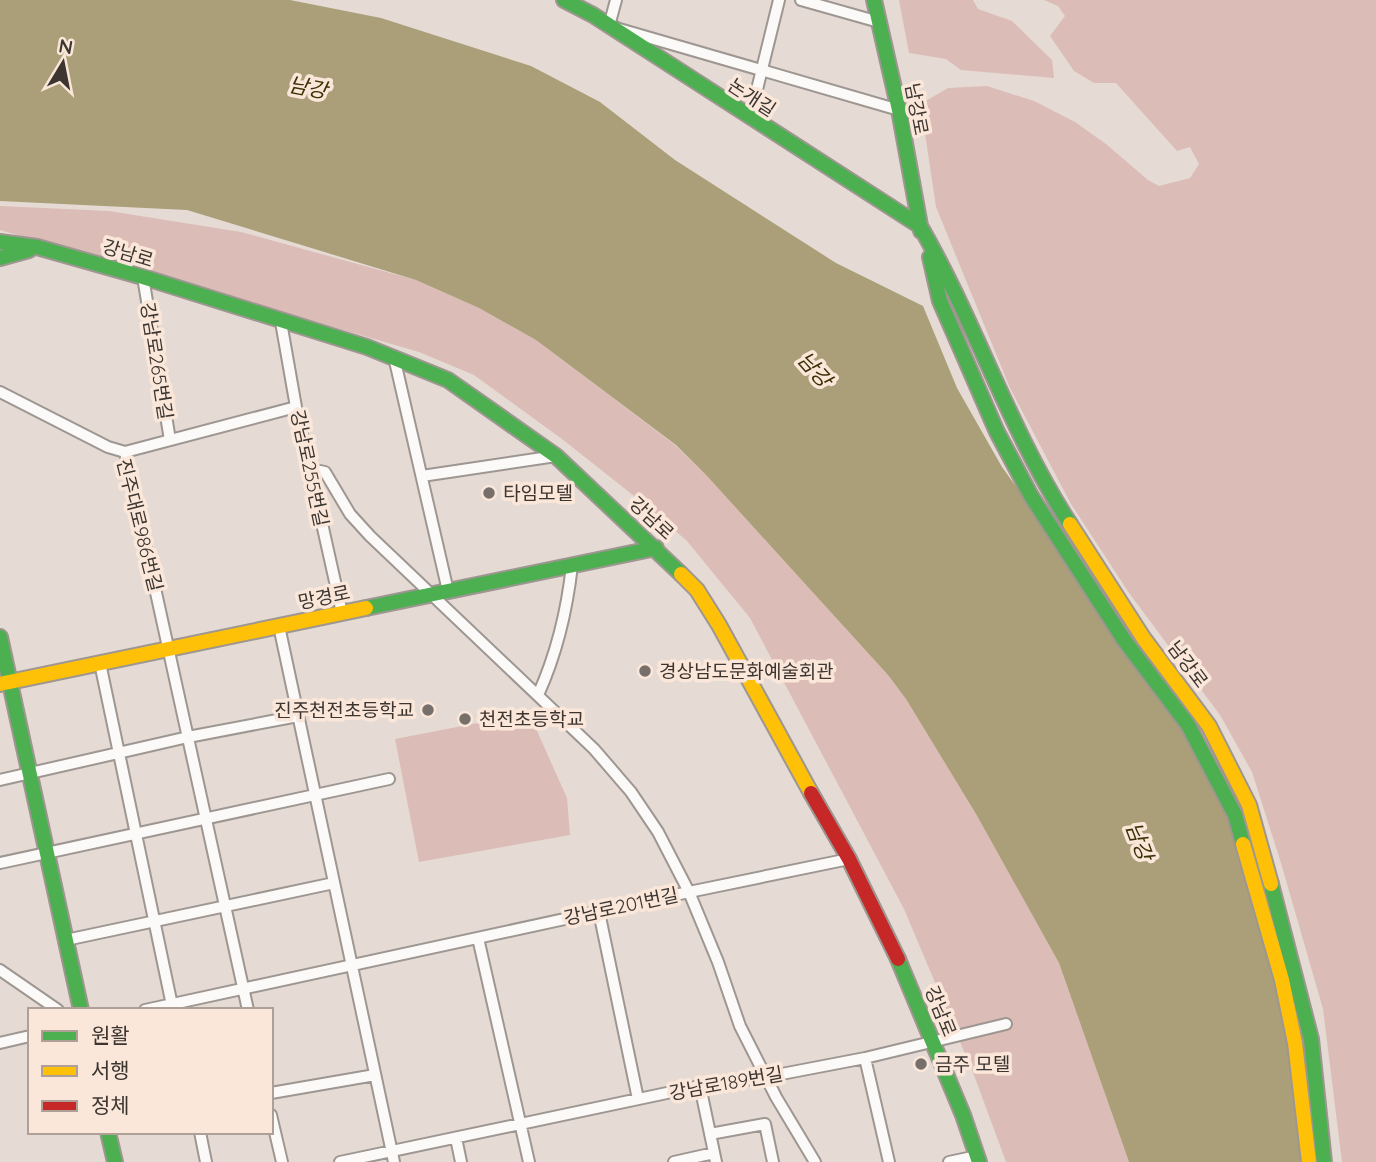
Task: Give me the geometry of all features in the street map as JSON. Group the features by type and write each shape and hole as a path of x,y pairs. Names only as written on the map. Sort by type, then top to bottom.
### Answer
{"street":[{"name":"논개길","path":"564,0 593,15 920,226"},
{"path":"616,0 609,26 899,110"},
{"path":"750,118 779,0"},
{"path":"801,0 879,22"},
{"name":"남강로","path":"874,0 899,110 920,226 940,301 998,432 1031,496 1124,640 1188,725 1236,815 1282,980 1295,1042 1309,1162"},
{"name":"남강로","path":"920,226 943,266 1013,424 1045,486 1144,639 1209,726 1249,805 1311,1039 1324,1162"},
{"path":"0,236 23,240 37,247"},
{"name":"강남로","path":"0,242 37,247 143,277 394,357 448,380 556,456 656,548 697,590 719,625 887,933 963,1115 978,1159 949,1162"},
{"path":"0,258 37,247"},
{"name":"강남로265번길","path":"143,277 170,440 296,407"},
{"name":"강남로255번길","path":"281,322 296,407 342,613"},
{"path":"394,357 448,591"},
{"name":"진주대로986번길","path":"0,392 108,447 125,452 248,1008"},
{"path":"125,452 170,440"},
{"path":"422,476 556,456"},
{"path":"310,469 325,472 350,514 370,536 594,749 631,792 658,832 688,892 704,926 740,1026 814,1162"},
{"name":"망경로","path":"5,683 656,548"},
{"path":"538,695 562,629 572,565"},
{"path":"279,626 393,1157"},
{"path":"0,638 5,683 31,773 82,1008"},
{"path":"100,663 172,1007"},
{"path":"0,779 188,737 298,716"},
{"path":"0,863 389,779"},
{"name":"강남로201번길","path":"172,1007 244,988 849,859"},
{"path":"66,940 334,883"},
{"path":"599,912 638,1099"},
{"path":"478,938 530,1162"},
{"path":"0,970 55,1008"},
{"name":"강남로189번길","path":"340,1162 393,1157 456,1138 700,1086 766,1077 865,1058 1006,1024"},
{"path":"0,1042 28,1035"},
{"path":"865,1058 889,1162"},
{"path":"273,1093 375,1075"},
{"path":"674,1162 715,1158 700,1086"},
{"path":"273,1124 282,1162"},
{"path":"710,1134 765,1124 773,1162"},
{"path":"108,1134 115,1162"},
{"path":"200,1134 206,1162"},
{"path":"456,1138 461,1162"}],"shaded area":[{"path":"899,0 973,0 978,9 1012,21 1052,60 1054,78 961,70 946,59 909,53"},
{"path":"1044,0 1376,0 1376,1162 1342,1162 1323,1009 1252,772 1220,715 1129,593 1071,504 1010,388 936,207 923,120 924,102 948,88 987,86 1034,101 1075,122 1159,186 1190,178 1199,164 1190,147 1177,151 1116,83 1094,83 1074,71 1050,36 1065,16 1058,6"},
{"path":"0,206 109,211 241,232 416,280 479,308 536,340 675,445 707,476 888,675 906,699 976,814 1059,963 1129,1162 1006,1162 974,1075 904,909 750,618 687,541 648,507 562,439 474,375 419,352 0,230"},
{"path":"529,713 567,798 570,835 419,862 395,739"}],"water":[{"name":"남강","path":"0,0 290,0 381,18 531,66 600,102 675,160 836,263 923,306 957,388 1002,467 1223,781 1279,959 1312,1162 1129,1162 1059,963 976,814 906,699 888,675 676,445 536,340 479,308 416,280 187,210 0,201"}],"traffic: fast":[{"path":"564,0 593,15 920,226 958,300 1010,414 1070,524"},
{"path":"874,0 899,110 921,231"},
{"path":"0,242 37,247 143,277 367,347 448,380 556,456 681,574"},
{"path":"0,258 29,250"},
{"path":"930,257 940,301 997,432 1031,496 1124,640 1188,725 1235,815 1243,844"},
{"path":"366,608 656,548"},
{"path":"0,637 81,1008"},
{"path":"1271,884 1311,1039 1324,1162"},
{"path":"898,959 963,1115 979,1162"},
{"path":"108,1134 115,1162"}],"traffic: slow":[{"path":"1070,524 1144,639 1209,726 1249,805 1271,884"},
{"path":"681,574 697,590 719,625 811,793"},
{"path":"0,684 366,608"},
{"path":"1243,844 1282,980 1295,1043 1309,1162"}],"traffic: jam":[{"path":"811,793 849,859 898,959"}],"place":[{"name":"타임모텔","path":"489,493"},
{"name":"경상남도문화예술회관","path":"645,671"},
{"name":"진주천전초등학교","path":"428,710"},
{"name":"천전초등학교","path":"465,719"},
{"name":"금주 모텔","path":"921,1064"}]}
